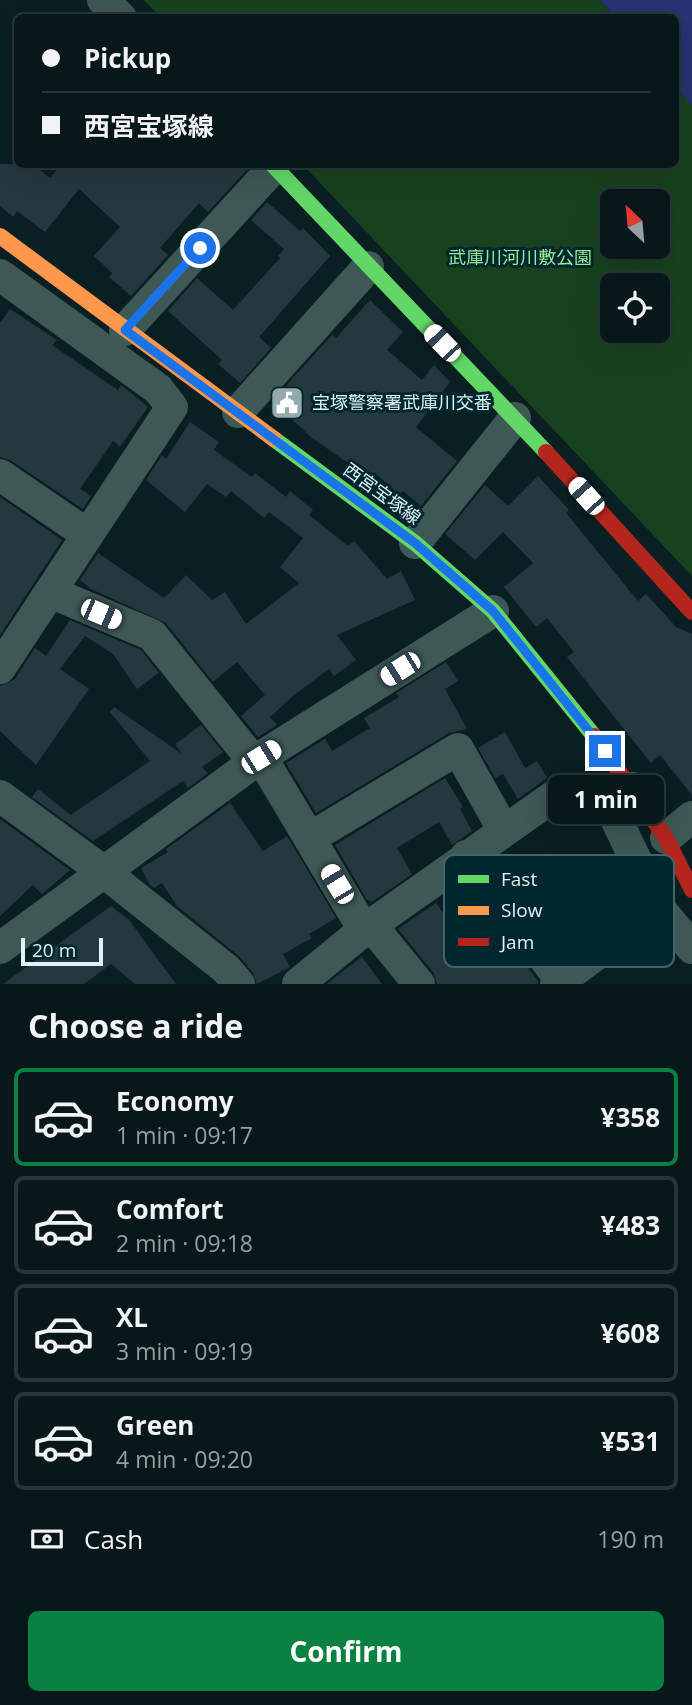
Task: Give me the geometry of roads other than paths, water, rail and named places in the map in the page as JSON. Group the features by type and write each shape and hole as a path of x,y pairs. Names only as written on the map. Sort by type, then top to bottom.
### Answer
{"main road":[{"path":"275,168 515,418 692,612"},
{"name":"西宮宝塚線","path":"0,236 415,543 493,611 563,695 618,789 666,838 692,890"}],"street":[{"path":"103,0 117,14"},
{"path":"125,330 271,168"},
{"path":"238,412 368,267"},
{"path":"0,275 158,389 172,407 0,668"},
{"path":"415,543 515,418"},
{"path":"0,475 88,535"},
{"path":"50,592 152,635 258,760 368,927 419,984"},
{"path":"0,948 258,760 493,611"},
{"path":"310,838 458,749 504,831"},
{"path":"468,855 556,794 618,789 641,855"},
{"path":"0,796 104,872 226,969 239,984"},
{"path":"666,838 692,817"},
{"path":"298,984 368,927 444,872"},
{"path":"674,926 692,948"},
{"path":"547,967 558,982 578,967"}],"place":[{"name":"宝塚警察署武庫川交番","path":"287,403"}],"park label":[{"name":"武庫川河川敷公園","path":"520,258"}]}
